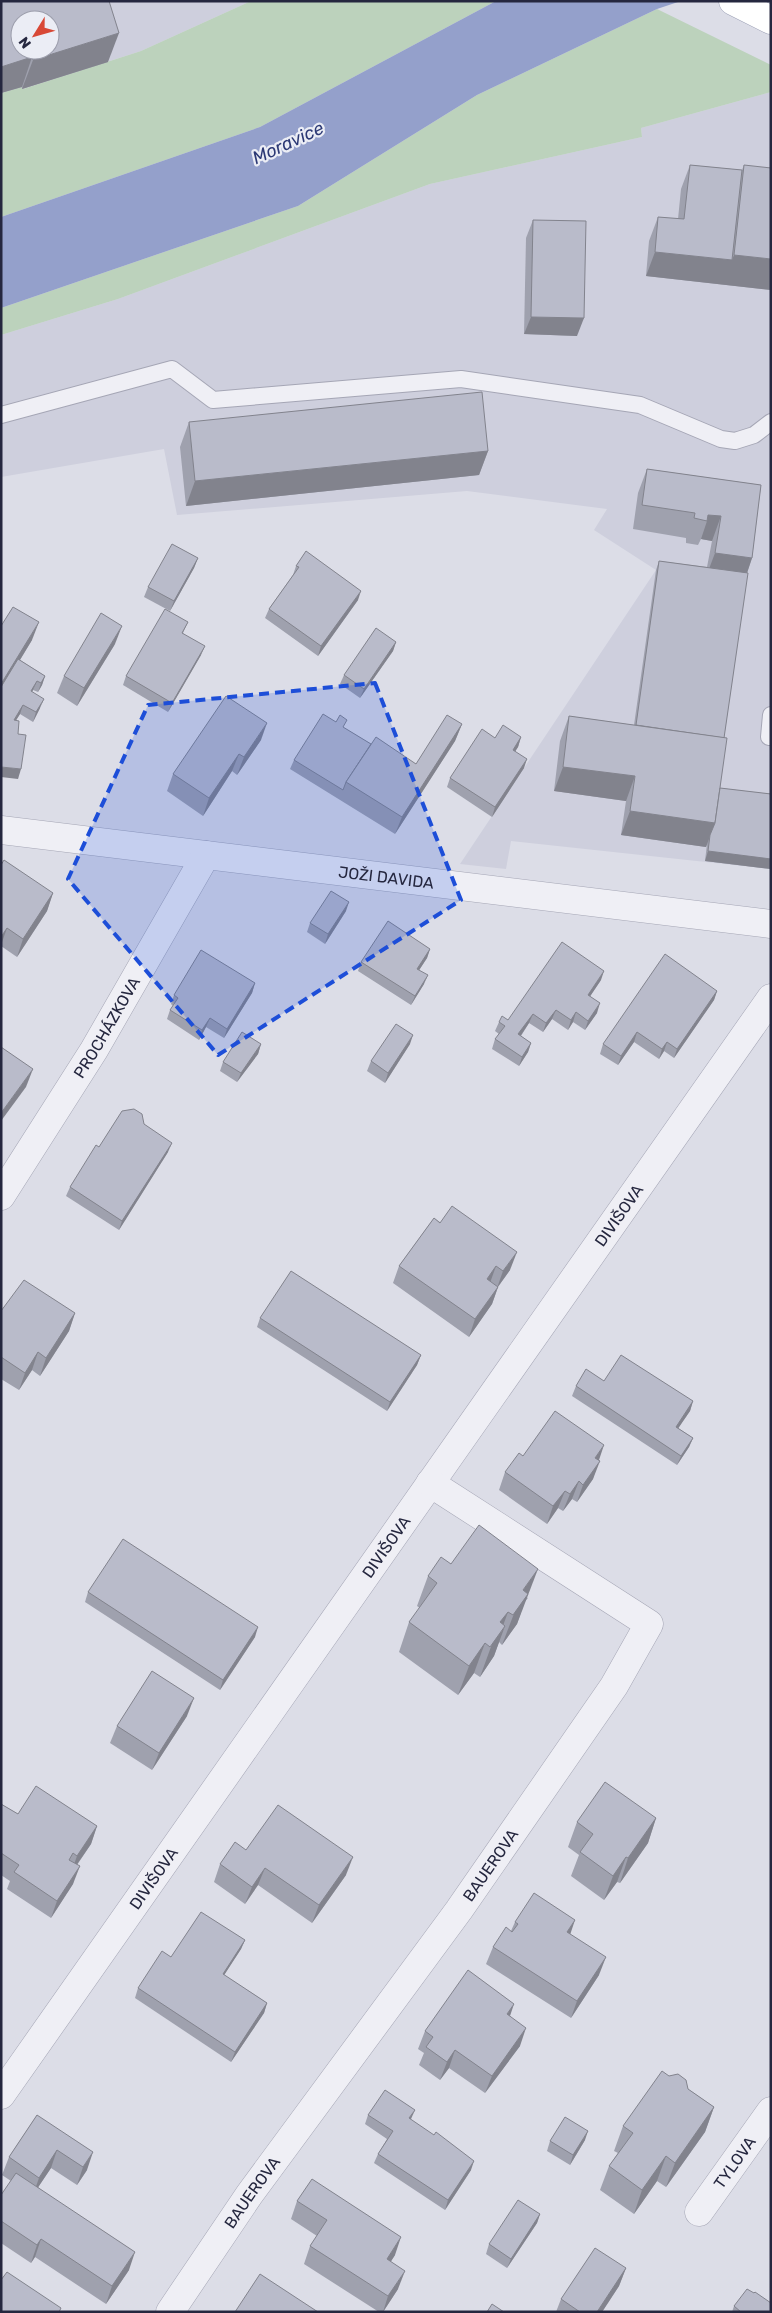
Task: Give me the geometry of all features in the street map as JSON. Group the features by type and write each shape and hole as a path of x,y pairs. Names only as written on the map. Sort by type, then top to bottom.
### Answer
{"main road":[{"path":"733,1 771,20"}],"street":[{"name":"JOŽI DAVIDA","path":"1,830 771,924"},
{"name":"PROCHÁZKOVA","path":"1,1196 94,1050 206,855"},
{"name":"DIVIŠOVA","path":"1,2095 771,998"},
{"name":"BAUEROVA","path":"170,2312 249,2195 459,1910 614,1686 649,1624 430,1483"},
{"name":"TYLOVA","path":"698,2212 771,2111"}],"lane":[{"path":"1,415 172,369 213,400 461,379 640,405 721,439 735,441 754,435 771,422"},
{"path":"771,714 769,737 771,737"}],"highlighted area":[{"path":"375,683 461,900 218,1055 68,879 148,705"}],"shaded area":[{"path":"1,1 251,1 141,51 22,89 21,87 1,93"},
{"path":"771,92 771,869 511,841 506,869 460,864 656,570 594,530 607,509 467,491 177,515 164,449 1,477 1,335 118,299 430,184 642,137 641,128"}],"green space":[{"path":"251,1 496,1 260,127 1,217 1,93 22,87 23,89 141,51"},
{"path":"657,9 771,65 771,92 641,128 642,137 430,184 118,299 1,335 1,308 298,206 477,95"}],"water":[{"name":"Moravice","path":"496,1 681,1 657,9 477,95 298,206 1,308 1,217 260,127"}],"building":[{"path":"1,1 109,1 119,33 60,52 60,10 10,10 10,60 23,60 1,67"},
{"path":"690,165 742,170 732,260 655,252 658,217 684,219"},
{"path":"744,165 771,168 771,259 734,255"},
{"path":"533,220 586,221 584,318 531,317"},
{"path":"482,392 488,451 195,481 189,422"},
{"path":"647,469 761,485 752,558 715,553 721,516 708,515 707,521 694,518 695,513 642,505"},
{"path":"172,544 198,558 174,601 148,587"},
{"path":"306,551 361,591 321,646 269,609 299,567 296,566"},
{"path":"659,561 748,573 724,738 636,725"},
{"path":"13,607 39,622 1,684 1,626"},
{"path":"165,609 188,622 182,633 205,646 172,703 126,676"},
{"path":"101,613 122,626 84,688 64,676"},
{"path":"376,628 396,642 364,689 344,675"},
{"path":"18,659 45,676 41,683 37,681 31,691 44,699 36,712 23,705 14,720 19,721 18,734 26,735 21,769 1,767 1,687"},
{"path":"226,696 267,723 244,757 239,754 209,798 173,774"},
{"path":"323,714 336,722 340,715 347,720 343,727 371,744 346,782 343,790 294,760"},
{"path":"447,715 462,724 402,817 346,782 376,737 416,764"},
{"path":"569,716 727,738 715,823 630,811 635,776 563,767"},
{"path":"503,725 521,737 513,750 527,759 495,807 450,778 482,729 495,738"},
{"path":"720,788 771,794 771,859 708,851 710,835 715,823"},
{"path":"4,860 53,893 23,939 7,928 1,937 1,865"},
{"path":"331,891 349,902 328,934 310,923"},
{"path":"388,921 430,949 417,969 428,975 415,996 361,962"},
{"path":"562,942 604,971 588,995 600,1003 588,1021 576,1012 571,1020 556,1010 546,1023 533,1014 518,1034 531,1043 522,1057 495,1039 505,1026 499,1022 502,1016 508,1020"},
{"path":"201,950 255,983 227,1029 210,1018 202,1030 170,1010 178,998 174,995"},
{"path":"665,954 717,991 677,1049 667,1042 662,1049 637,1032 621,1056 603,1044"},
{"path":"396,1024 413,1035 388,1073 371,1061"},
{"path":"242,1032 261,1044 241,1073 223,1062"},
{"path":"1,1047 33,1069 1,1113"},
{"path":"134,1109 142,1114 144,1124 172,1143 122,1221 70,1187 96,1145 99,1147 122,1111"},
{"path":"452,1206 517,1252 503,1271 496,1266 487,1279 498,1287 475,1319 399,1266 434,1218 440,1223"},
{"path":"291,1271 421,1355 390,1402 260,1318"},
{"path":"24,1280 75,1313 46,1358 38,1352 25,1373 1,1357 1,1311"},
{"path":"621,1355 693,1401 676,1427 693,1438 681,1456 576,1386 586,1369 604,1381"},
{"path":"555,1411 604,1445 595,1458 600,1461 583,1485 579,1481 570,1494 565,1491 553,1506 505,1472 519,1453 523,1456"},
{"path":"479,1525 538,1569 523,1590 528,1594 513,1615 508,1612 500,1622 505,1626 490,1647 485,1643 469,1666 409,1622 437,1583 428,1576 441,1557 451,1564"},
{"path":"123,1539 258,1627 223,1680 88,1592"},
{"path":"152,1671 194,1698 159,1753 117,1726"},
{"path":"605,1782 656,1818 613,1876 580,1852 593,1834 577,1822"},
{"path":"36,1786 97,1826 77,1856 73,1853 69,1860 80,1866 57,1901 14,1872 19,1865 1,1853 1,1804 18,1814"},
{"path":"278,1805 353,1857 319,1905 265,1868 252,1887 220,1864 235,1842 246,1850"},
{"path":"534,1893 575,1920 567,1932 606,1957 577,2001 493,1947 506,1927 512,1932 518,1924 515,1922"},
{"path":"201,1912 245,1940 223,1974 267,2003 235,2052 138,1988 162,1951 171,1957"},
{"path":"468,1970 514,2004 507,2014 526,2028 492,2076 455,2050 447,2062 426,2047 433,2037 425,2031"},
{"path":"662,2071 669,2076 678,2074 686,2080 688,2089 714,2107 675,2163 666,2156 642,2190 609,2166 633,2133 623,2126"},
{"path":"385,2090 415,2110 409,2118 434,2135 436,2132 474,2161 448,2200 378,2154 393,2131 368,2115"},
{"path":"37,2115 93,2152 83,2167 57,2150 39,2178 9,2157"},
{"path":"565,2117 588,2131 573,2155 550,2141"},
{"path":"16,2173 135,2252 112,2286 41,2239 37,2245 1,2221 1,2195"},
{"path":"312,2179 401,2237 387,2259 405,2271 388,2296 310,2246 327,2220 297,2201"},
{"path":"518,2200 540,2214 511,2259 489,2244"},
{"path":"595,2248 626,2268 597,2312 580,2312 561,2299"},
{"path":"7,2272 61,2308 59,2312 1,2312 1,2280"},
{"path":"260,2274 318,2312 235,2312"},
{"path":"747,2289 771,2303 771,2312 741,2312 734,2306"},
{"path":"492,2304 504,2312 487,2312"}]}
